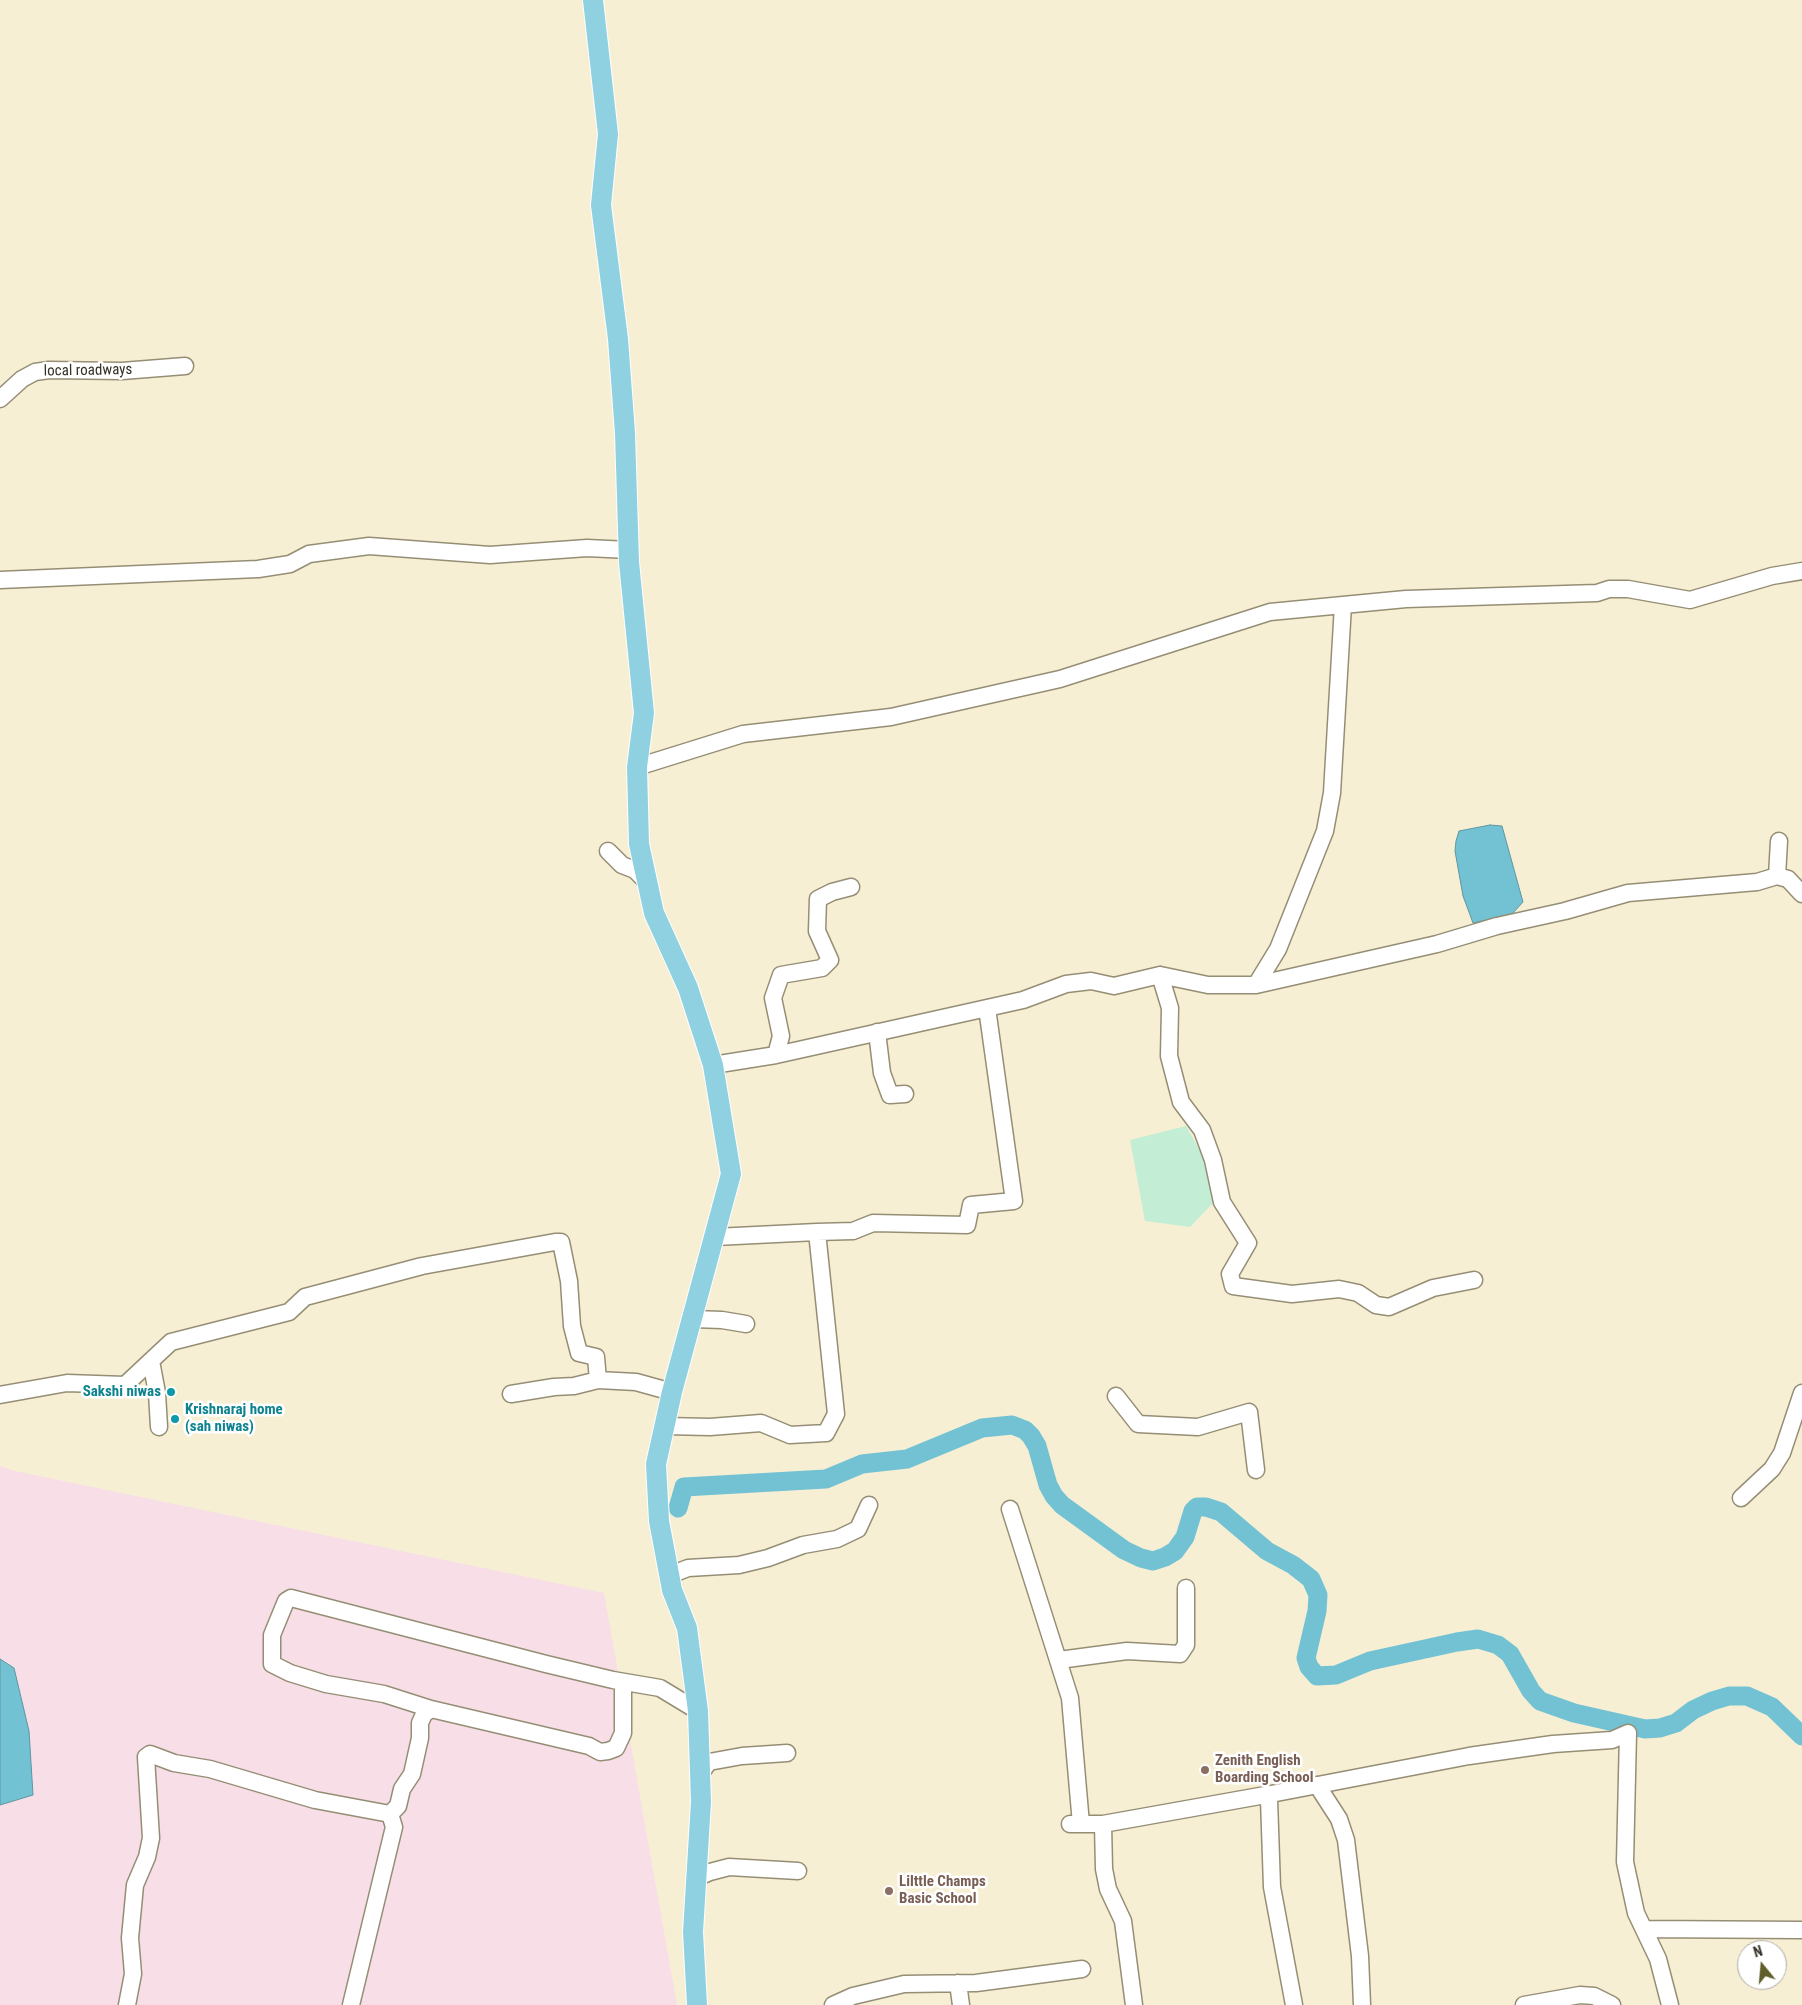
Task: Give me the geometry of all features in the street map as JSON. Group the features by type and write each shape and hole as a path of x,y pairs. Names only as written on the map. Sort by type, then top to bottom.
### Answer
{"main road":[{"path":"593,0 608,134 601,205 618,339 629,550 644,713 637,768 639,844 654,912 688,988 713,1065 731,1174 672,1392 656,1464 659,1520 672,1590 688,1628 698,1711 701,1802 693,1932 697,2005"}],"street":[{"name":"local roadways","path":"0,399 22,379 42,371 122,371 185,366"},
{"path":"0,580 258,568 290,564 309,554 369,546 490,555 587,548 629,550"},
{"path":"637,768 743,734 891,717 1060,679 1270,612 1406,599 1596,593 1609,589 1628,590 1690,600 1772,576 1802,571"},
{"path":"1256,985 1278,949 1325,832 1332,793 1343,605"},
{"path":"1777,876 1779,841"},
{"path":"608,851 622,865 635,870 647,882"},
{"path":"713,1065 776,1055 1023,1000 1066,984 1091,980 1114,986 1160,975 1208,985 1256,985 1437,944 1497,926 1565,912 1628,893 1757,882 1777,876 1788,879 1802,894"},
{"path":"776,1055 781,1036 773,998 781,975 822,968 830,960 817,931 818,899 832,892 851,887"},
{"path":"1160,975 1170,1008 1169,1056 1181,1102 1202,1130 1213,1160 1222,1202 1248,1243 1230,1274 1234,1286 1292,1294 1339,1288 1358,1293 1376,1305 1389,1308 1433,1288 1474,1280"},
{"path":"715,1237 853,1231 873,1224 967,1225 971,1205 1014,1201 987,1008"},
{"path":"877,1032 882,1074 890,1095 904,1094"},
{"path":"664,1426 710,1427 761,1423 790,1435 826,1433 836,1414 817,1232"},
{"path":"0,1395 67,1383 125,1385 171,1342 289,1312 305,1297 422,1266 555,1242 561,1242 569,1281 572,1326 579,1354 596,1357 598,1380"},
{"path":"692,1319 722,1320 746,1324"},
{"path":"151,1361 157,1393 159,1427"},
{"path":"511,1394 554,1387 574,1386 598,1380 636,1382 672,1392"},
{"path":"1741,1498 1772,1469 1782,1453 1802,1393"},
{"path":"1116,1396 1138,1424 1198,1427 1249,1412 1256,1470"},
{"path":"670,1575 688,1568 739,1565 768,1558 803,1545 837,1539 858,1529 869,1506"},
{"path":"1010,1509 1059,1660 1071,1707 1076,1824 1103,1824 1469,1756 1553,1744 1612,1740 1628,1733 1625,1862 1636,1913 1658,1959 1670,2005"},
{"path":"1059,1660 1127,1651 1180,1654 1186,1646 1186,1588"},
{"path":"623,1690 623,1733 616,1748 600,1752 589,1746 431,1709 384,1694 326,1684 290,1673 272,1664 272,1635 286,1601 291,1598 546,1664 613,1680 660,1688 698,1711"},
{"path":"390,1814 398,1806 402,1789 412,1774 420,1738 420,1723 424,1714 431,1709"},
{"path":"700,1774 709,1762 742,1756 787,1753"},
{"path":"127,2005 133,1974 130,1938 135,1886 147,1856 151,1838 146,1757 150,1754 174,1763 210,1768 315,1800 390,1814"},
{"path":"1317,1785 1339,1819 1346,1840 1360,1956 1362,2005"},
{"path":"1271,1794 1272,1887 1294,2005"},
{"path":"351,2005 394,1827 390,1814"},
{"path":"1103,1824 1104,1869 1108,1889 1123,1921 1134,2005"},
{"path":"696,1878 729,1867 798,1870"},
{"path":"1644,1929 1802,1930"},
{"path":"833,2005 853,1996 904,1984 958,1984 1082,1969"},
{"path":"958,1984 961,2005"},
{"path":"1524,2005 1580,1994 1594,1996 1612,2005"}],"shaded area":[{"path":"0,1466 15,1471 604,1593 677,2005 0,2005"}],"green space":[{"path":"1186,1126 1214,1175 1216,1200 1190,1227 1145,1221 1130,1140"}],"water":[{"path":"1490,825 1502,826 1523,902 1512,914 1473,923 1463,896 1455,851 1456,841 1459,831"},
{"path":"0,1659 14,1668 29,1731 33,1795 0,1805"}],"waterway":[{"path":"678,1508 684,1487 826,1479 862,1464 907,1459 982,1428 1012,1425 1025,1430 1031,1436 1037,1446 1048,1485 1062,1505 1124,1550 1153,1561 1165,1557 1175,1551 1185,1537 1193,1511 1197,1507 1206,1507 1221,1512 1267,1551 1293,1565 1311,1579 1318,1595 1317,1611 1306,1658 1309,1667 1317,1676 1336,1675 1370,1661 1478,1639 1498,1645 1510,1654 1531,1691 1540,1701 1574,1713 1645,1729 1660,1728 1676,1723 1693,1710 1712,1701 1729,1696 1747,1696 1772,1707 1802,1736"}],"place":[{"name":"Sakshi niwas","path":"171,1392"},
{"name":"Krishnaraj home (sah niwas)","path":"175,1419"},
{"name":"Zenith English Boarding School","path":"1205,1770"},
{"name":"Lilttle Champs Basic School","path":"889,1891"}]}
